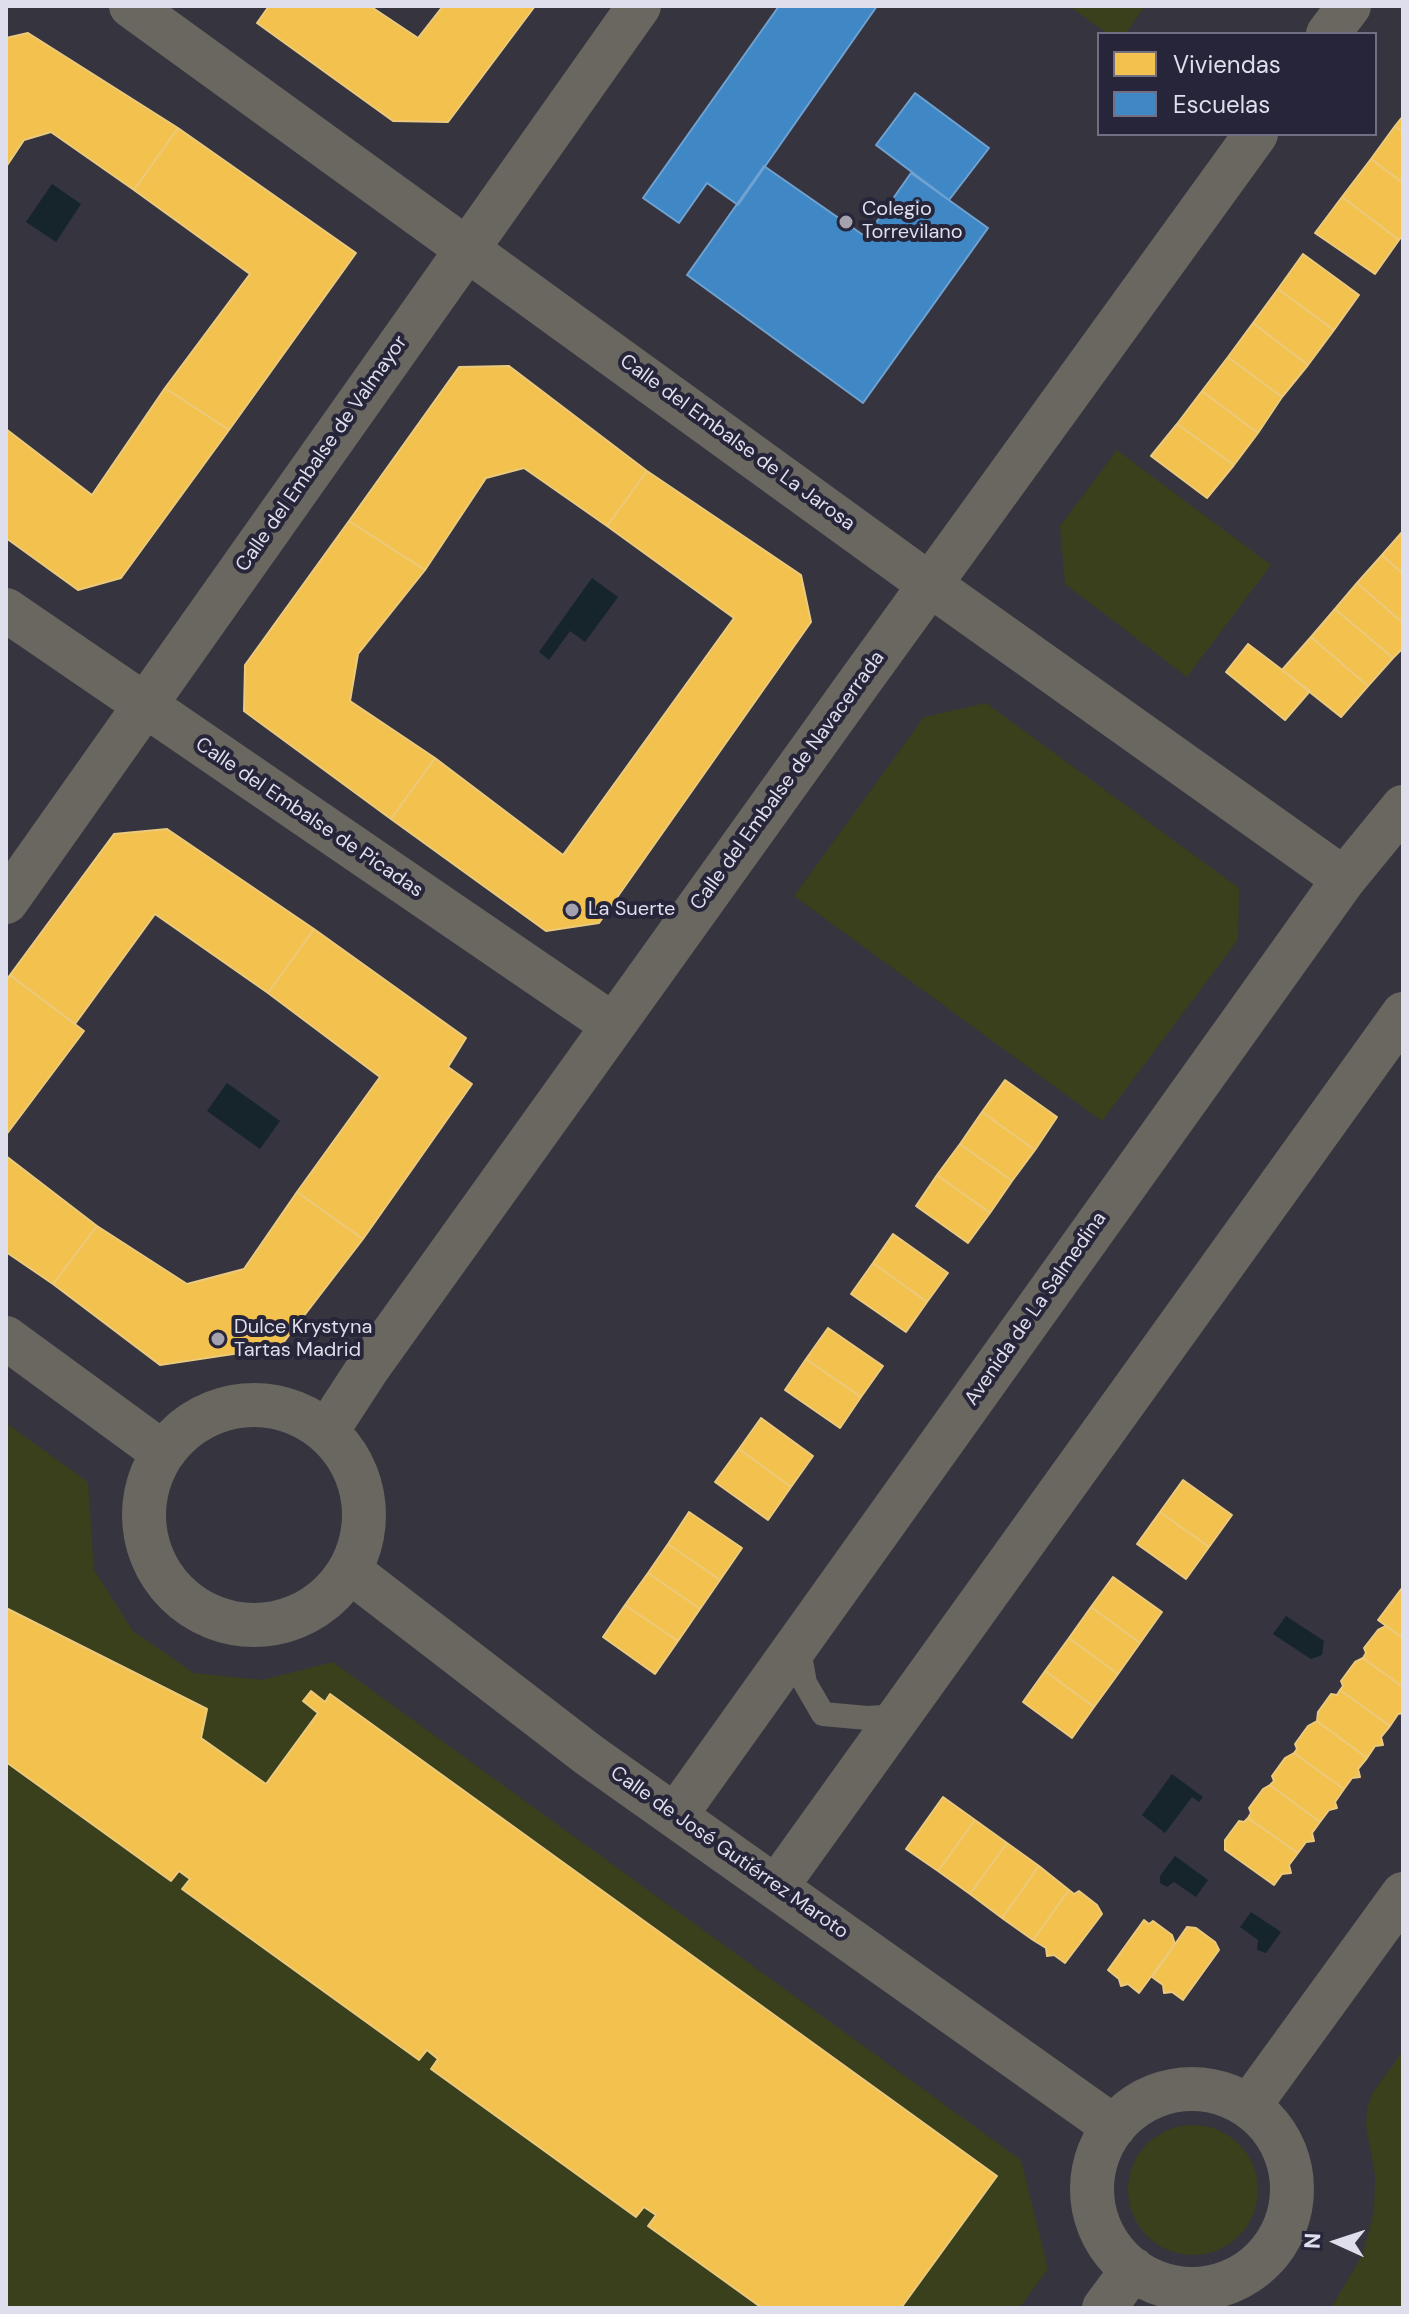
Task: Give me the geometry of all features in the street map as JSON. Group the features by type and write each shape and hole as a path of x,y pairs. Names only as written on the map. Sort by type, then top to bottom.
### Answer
{"street":[{"name":"Calle del Embalse de La Jarosa","path":"131,6 929,584 1344,879"},
{"name":"Calle del Embalse de Valmayor","path":"6,902 146,707 465,246 639,6"},
{"path":"1330,32 1349,6"},
{"name":"Calle del Embalse de Navacerrada","path":"327,1431 368,1368 613,1025 1255,136"},
{"name":"Calle del Embalse de Picadas","path":"6,610 613,1025"},
{"name":"Avenida de La Salmedina","path":"675,1816 1344,879 1403,807"},
{"path":"777,1886 1403,1014"},
{"path":"6,1338 162,1452"},
{"path":"259,1404 295,1411 327,1431 351,1461 363,1497 363,1535 350,1571 329,1596 303,1615 272,1625 240,1626 209,1617 182,1600 161,1575 147,1546 143,1513 148,1481 162,1452 188,1425 222,1409 259,1404"},
{"name":"Calle de José Gutiérrez Maroto","path":"350,1571 675,1816 1114,2127"},
{"path":"1249,2106 1403,1894"},
{"path":"1205,2089 1249,2106 1268,2124 1283,2146 1291,2171 1292,2198 1286,2225 1274,2248 1255,2267 1233,2281 1207,2289 1180,2289 1154,2283 1113,2251 1104,2236 1092,2193 1097,2158 1114,2127 1144,2101 1178,2090 1205,2089"},
{"path":"1104,2308 1133,2269"}],"lane":[{"path":"798,1644 805,1683 823,1714 867,1718 899,1716"}],"green space":[{"path":"1069,6 1145,6 1126,32 1105,32"},
{"path":"1117,450 1271,565 1187,677 1065,584 1060,526"},
{"path":"986,703 1239,888 1238,940 1102,1121 794,896 924,717"},
{"path":"6,1423 88,1482 94,1570 133,1631 194,1673 262,1680 333,1662 1021,2160 1048,2269 1019,2308 6,2308"},
{"path":"1403,2051 1403,2308 1331,2308 1363,2254 1374,2211 1375,2175 1366,2126 1367,2108 1373,2092"},
{"path":"1193,2125 1218,2130 1239,2144 1253,2165 1258,2190 1253,2215 1239,2236 1218,2250 1193,2255 1168,2250 1147,2236 1133,2215 1128,2190 1133,2165 1147,2144 1168,2130"}],"shaded area":[{"path":"52,184 81,204 56,242 26,222"},
{"path":"592,578 618,597 585,642 570,631 549,660 539,652"},
{"path":"227,1083 280,1121 260,1149 207,1111"},
{"path":"1286,1616 1324,1641 1322,1655 1311,1659 1273,1634"},
{"path":"1172,1774 1203,1797 1199,1802 1192,1797 1165,1833 1142,1815"},
{"path":"1175,1856 1208,1880 1196,1897 1174,1882 1167,1887 1160,1883 1160,1876"},
{"path":"1251,1912 1281,1932 1266,1953 1257,1950 1258,1940 1240,1927"}],"building: Viviendas":[{"path":"269,6 370,6 418,38 443,6 535,6 448,122 393,121 257,23"},
{"path":"28,33 178,128 134,190 51,132 24,140 6,167 6,38"},
{"path":"1403,116 1403,132 1395,126"},
{"path":"1395,126 1403,132 1403,183 1371,159"},
{"path":"178,128 356,253 229,430 165,388 250,274 134,190"},
{"path":"1371,159 1403,183 1403,235 1399,240 1342,197"},
{"path":"1342,197 1399,240 1375,274 1315,233"},
{"path":"1303,254 1359,295 1334,330 1278,289"},
{"path":"1278,289 1334,330 1308,365 1253,323"},
{"path":"1253,323 1308,365 1282,397 1228,357"},
{"path":"1228,357 1282,397 1258,433 1202,391"},
{"path":"509,366 647,471 607,526 524,468 486,478 425,570 349,521 459,367"},
{"path":"165,388 229,430 121,578 78,590 6,538 6,429 92,495"},
{"path":"1202,391 1258,433 1234,465 1177,424"},
{"path":"1177,424 1234,465 1207,498 1151,456"},
{"path":"647,471 801,575 811,622 599,923 546,931 391,819 435,758 563,855 734,618 607,526"},
{"path":"349,521 425,570 358,654 350,701 435,758 391,819 244,711 245,665"},
{"path":"1403,531 1403,574 1382,555"},
{"path":"1382,555 1403,574 1403,623 1357,583"},
{"path":"1357,583 1403,623 1403,648 1393,658 1335,609"},
{"path":"1335,609 1393,658 1368,686 1311,637"},
{"path":"1311,637 1368,686 1341,717 1282,670"},
{"path":"1248,644 1310,691 1285,720 1226,672"},
{"path":"167,829 314,929 268,993 155,914 75,1024 10,975 114,834"},
{"path":"314,929 466,1038 448,1067 472,1084 363,1239 297,1192 380,1077 268,993"},
{"path":"10,975 84,1031 6,1135 6,981"},
{"path":"1005,1080 1057,1117 1035,1150 982,1112"},
{"path":"982,1112 1035,1150 1012,1181 960,1144"},
{"path":"960,1144 1012,1181 990,1213 937,1175"},
{"path":"6,1156 97,1226 53,1284 6,1252"},
{"path":"937,1175 990,1213 968,1243 916,1206"},
{"path":"297,1192 363,1239 280,1347 160,1365 53,1284 97,1226 187,1284 244,1269"},
{"path":"893,1234 948,1273 927,1302 873,1263"},
{"path":"873,1263 927,1302 906,1332 851,1294"},
{"path":"828,1328 883,1366 861,1397 806,1359"},
{"path":"806,1359 861,1397 840,1428 785,1390"},
{"path":"761,1418 813,1456 791,1487 739,1449"},
{"path":"739,1449 791,1487 768,1520 715,1482"},
{"path":"1183,1480 1232,1515 1209,1547 1160,1512"},
{"path":"689,1512 742,1548 720,1580 668,1544"},
{"path":"1160,1512 1209,1547 1186,1579 1137,1544"},
{"path":"668,1544 720,1580 700,1609 648,1573"},
{"path":"648,1573 700,1609 678,1641 625,1605"},
{"path":"1113,1577 1162,1612 1140,1643 1091,1607"},
{"path":"1403,1589 1403,1638 1378,1620"},
{"path":"625,1605 678,1641 655,1674 603,1637"},
{"path":"1091,1607 1140,1643 1118,1674 1069,1638"},
{"path":"6,1608 207,1709 201,1738 266,1784 318,1713 303,1701 311,1691 325,1702 330,1694 997,2176 901,2308 762,2308 648,2226 656,2215 644,2207 636,2217 431,2069 438,2059 427,2050 419,2060 182,1889 190,1879 179,1871 171,1881 6,1762"},
{"path":"1386,1626 1403,1638 1403,1687 1363,1658 1366,1653 1364,1648 1378,1630"},
{"path":"1069,1638 1118,1674 1094,1707 1045,1671"},
{"path":"1363,1658 1403,1687 1403,1713 1398,1714 1390,1726 1340,1690 1343,1686 1341,1681 1355,1662"},
{"path":"1045,1671 1094,1707 1072,1738 1023,1702"},
{"path":"1340,1690 1390,1726 1381,1737 1383,1745 1375,1746 1367,1758 1317,1721 1318,1712 1331,1694 1337,1695"},
{"path":"1317,1721 1367,1758 1358,1769 1360,1777 1352,1778 1344,1789 1294,1753 1297,1749 1295,1744 1308,1726"},
{"path":"1294,1753 1344,1789 1335,1802 1337,1808 1329,1810 1320,1822 1270,1785 1274,1781 1272,1776 1285,1758"},
{"path":"1270,1785 1320,1822 1312,1833 1314,1841 1306,1842 1298,1853 1248,1818 1251,1813 1249,1808 1263,1789"},
{"path":"943,1797 975,1820 938,1871 906,1849"},
{"path":"1248,1818 1298,1853 1289,1865 1291,1873 1282,1874 1274,1885 1225,1850 1225,1840 1239,1821 1244,1822"},
{"path":"975,1820 1007,1843 970,1894 938,1871"},
{"path":"1007,1843 1039,1866 1002,1918 970,1894"},
{"path":"1039,1866 1069,1890 1033,1940 1002,1918"},
{"path":"1069,1890 1074,1894 1079,1891 1097,1905 1102,1914 1065,1963 1054,1955 1047,1956 1046,1948 1033,1940"},
{"path":"1144,1920 1149,1924 1153,1921 1172,1935 1175,1944 1139,1993 1128,1984 1121,1986 1119,1979 1108,1970"},
{"path":"1187,1927 1196,1928 1215,1942 1219,1950 1183,2000 1172,1992 1164,1993 1163,1985 1152,1977"}],"building: Escuelas":[{"path":"779,6 877,6 738,205 707,183 679,223 643,198"},
{"path":"915,93 989,148 949,200 876,145"},
{"path":"764,166 866,237 911,173 988,228 863,403 687,275"}],"place":[{"name":"Colegio Torrevilano","path":"846,222"},
{"name":"La Suerte","path":"572,910"},
{"name":"Dulce Krystyna Tartas Madrid","path":"218,1339"}]}
